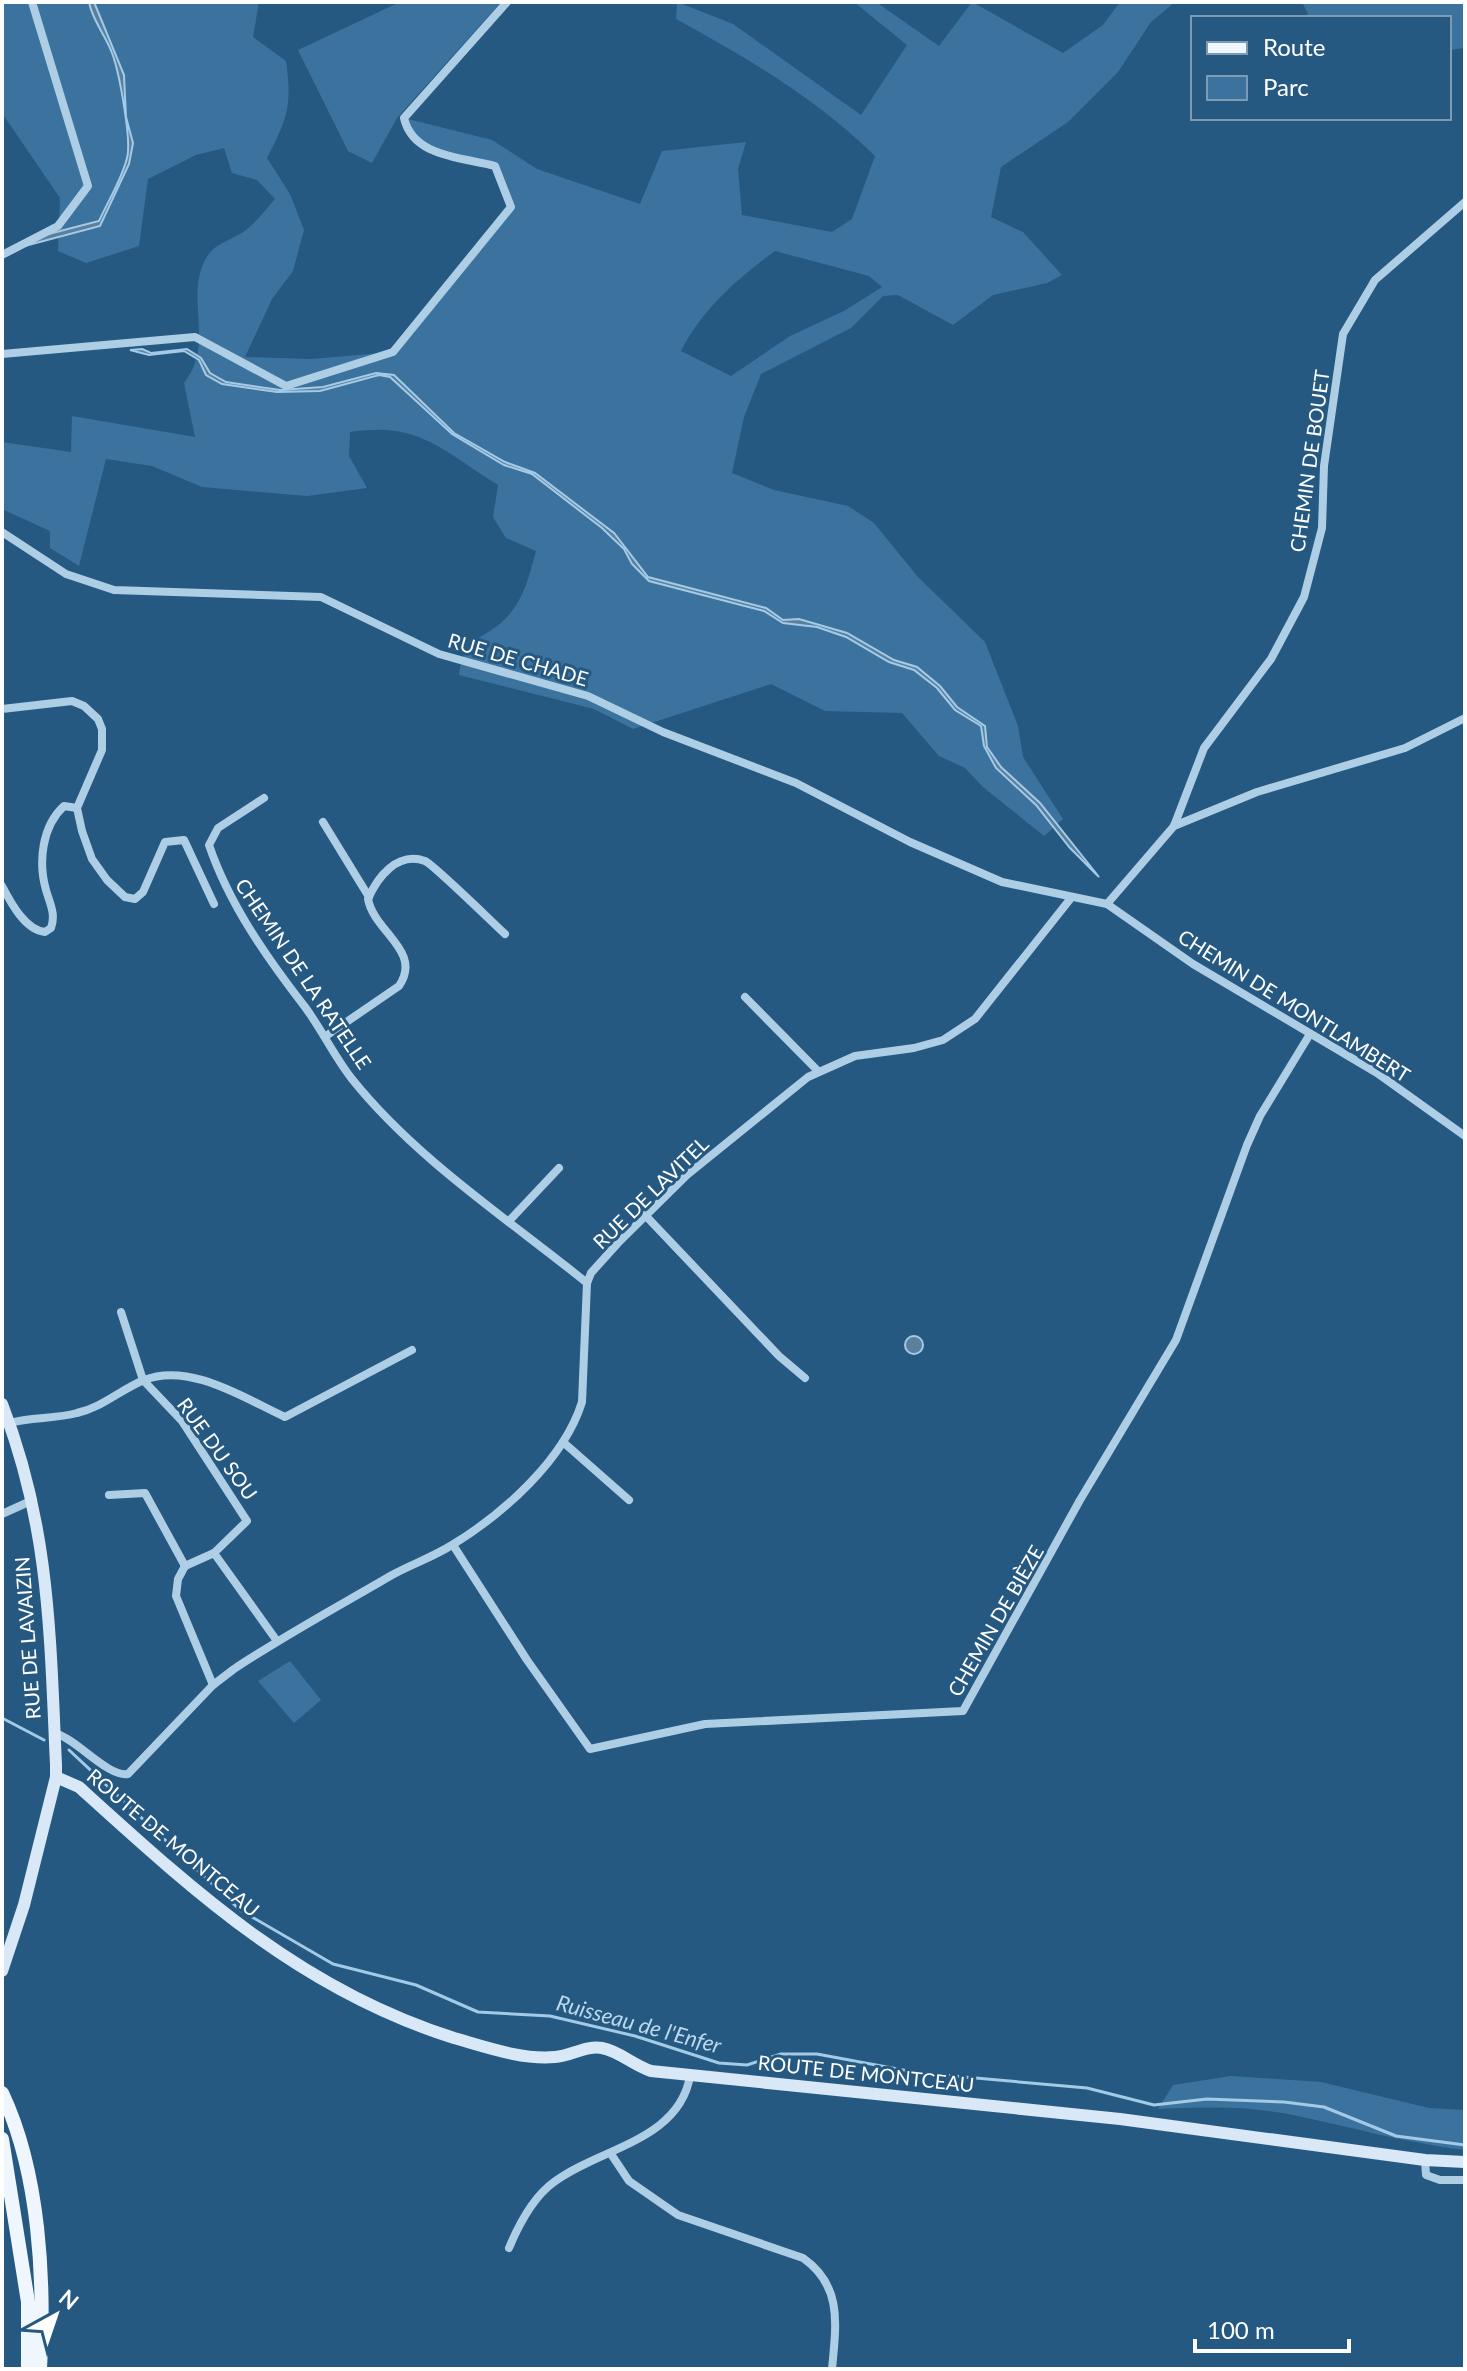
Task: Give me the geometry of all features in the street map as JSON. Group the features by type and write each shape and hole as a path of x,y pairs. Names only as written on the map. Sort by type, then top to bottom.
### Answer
{"main road":[{"path":"2,2093 25,2154 32,2195 41,2299 40,2369"},
{"path":"2,2139 28,2302 28,2369"}],"street":[{"path":"2,255 58,226 88,186 32,2"},
{"path":"2,354 195,337 286,386 393,352 511,207 495,166 421,147 408,135 404,118 497,18 507,2"},
{"name":"CHEMIN DE BOUET","path":"1107,904 1174,826 1204,748 1271,659 1304,597 1322,528 1324,466 1343,334 1375,280 1465,202"},
{"name":"RUE DE CHADE","path":"2,532 66,574 114,590 321,597 439,654 588,696 663,732 796,783 910,842 1002,882 1107,904"},
{"path":"2,709 72,701 84,706 98,719 102,729 102,750 77,808 92,859 125,897 135,899 143,892 165,842 184,840 214,904"},
{"path":"1174,826 1257,792 1405,748 1465,718"},
{"name":"CHEMIN DE LA RATELLE","path":"264,798 218,828 209,845 221,879 237,908 353,1080 412,1140 587,1283"},
{"path":"2,886 12,906 34,929 45,932 51,928 53,912 45,887 42,860 46,834 53,815 64,806 77,808"},
{"path":"323,822 369,897"},
{"path":"326,1036 399,986 405,977 403,953 369,906 369,897 380,875 401,862 424,861 505,934"},
{"name":"RUE DE LAVITEL","path":"587,1283 591,1273 687,1175 818,1071 855,1056 914,1048 943,1040 975,1019 1071,898"},
{"name":"CHEMIN DE MONTLAMBERT","path":"1107,904 1193,964 1377,1073 1465,1136"},
{"path":"745,997 818,1071"},
{"name":"CHEMIN DE BIÈZE","path":"453,1545 527,1660 590,1749 705,1724 963,1711 1080,1500 1176,1340 1247,1145 1260,1116 1310,1034"},
{"path":"509,1221 559,1168"},
{"path":"645,1215 779,1356 805,1378"},
{"path":"55,1733 69,1737 114,1772 128,1774 213,1685 277,1641 453,1545 512,1497 563,1442 582,1402 587,1283"},
{"name":"RUE DU SOU","path":"121,1312 143,1380 182,1421 247,1521 214,1553 185,1566"},
{"path":"9,1423 33,1417 75,1414 108,1402 143,1380 184,1374 285,1417 412,1350"},
{"name":"RUE DE LAVAIZIN","path":"2,1404 33,1500 47,1581 56,1777 2,1971"},
{"path":"563,1442 629,1500"},
{"path":"109,1495 145,1493 185,1566 178,1579 176,1596 213,1685"},
{"path":"2,1514 33,1500"},
{"path":"214,1553 277,1641"},
{"name":"ROUTE DE MONTCEAU","path":"56,1777 79,1787 226,1917 292,1962 367,2002 452,2037 523,2056 553,2057 600,2047 643,2068 690,2076 1120,2119 1425,2160 1465,2162"},
{"name":"RUE DE LAVAIZIN","path":"2,1953 17,1903 32,1871"},
{"path":"509,2248 531,2207 552,2183 645,2135 683,2103 690,2076"},
{"path":"611,2154 629,2181 678,2215 803,2258 821,2270 830,2283 833,2300 832,2369"},
{"path":"1425,2160 1426,2175 1440,2180 1465,2180"}],"green space":[{"path":"2,2 259,2 253,37 286,61 289,89 284,121 267,158 290,194 304,230 293,271 272,299 245,357 311,359 393,352 511,207 495,166 421,147 404,118 492,140 537,169 640,204 662,151 746,142 738,169 742,215 832,232 852,219 875,156 805,97 676,19 677,2 733,24 861,115 907,45 854,2 876,2 939,46 972,2 1063,53 1103,25 1120,2 1175,2 1151,22 1118,72 1068,122 1001,167 991,217 1023,232 1062,275 1047,283 993,295 953,325 898,295 883,296 851,328 761,374 744,417 732,473 774,490 848,506 874,523 918,577 985,642 1018,726 1023,757 1063,819 1044,836 983,787 965,768 939,756 902,713 825,711 771,684 633,729 594,709 459,675 469,646 504,620 516,605 525,588 536,551 506,538 493,517 498,485 445,450 412,435 374,430 350,432 349,456 367,488 307,496 202,487 152,466 106,459 79,566 50,548 50,531 2,509 2,442 71,452 72,416 195,437 184,383 193,369 197,354 199,279 203,264 214,248 250,227 275,199 257,180 232,173 224,148 196,155 148,179 139,246 86,263 58,251 60,198 2,113","holes":["775,251 869,276 882,287 844,311 790,336 731,376 681,351 722,295"]},
{"path":"400,2 501,2 397,118 372,163 348,151 298,50"},
{"path":"1302,2 1465,2 1465,48 1451,50 1451,16 1306,16 1308,14"},
{"path":"290,1661 321,1700 294,1723 258,1681"},
{"path":"1231,2076 1321,2082 1429,2108 1465,2110 1465,2150 1272,2111 1158,2109 1173,2085"}],"shaded area":[{"path":"89,2 94,2 124,75 126,117 133,143 129,164 100,226 21,247 41,236 99,221 127,158 126,122 118,75 112,53"},
{"path":"142,349 151,353 187,349 201,358 210,373 226,382 280,390 323,387 376,373 394,375 454,433 505,462 535,473 614,533 648,577 766,608 783,620 799,619 847,633 894,660 917,667 940,686 957,707 985,726 987,747 1001,767 1040,803 1099,877 1070,848 1036,805 996,768 984,746 981,726 955,710 937,688 914,670 889,662 846,637 817,627 783,623 764,611 649,581 632,564 624,549 602,528 532,474 504,465 452,434 390,377 379,375 320,391 277,392 222,384 206,375 199,360 184,351 149,355 130,350"},
{"path":"914,1336 923,1345 914,1354 905,1345"}],"waterway":[{"name":"Ruisseau de l'Enfer","path":"2,1718 44,1740"},
{"name":"Ruisseau de l'Enfer","path":"69,1750 240,1910 333,1964 416,1985 478,2012 550,2016 635,2036 719,2063 747,2065 781,2054 817,2054 919,2073 1087,2088 1154,2105 1207,2099 1324,2107 1396,2136 1465,2145"}]}
